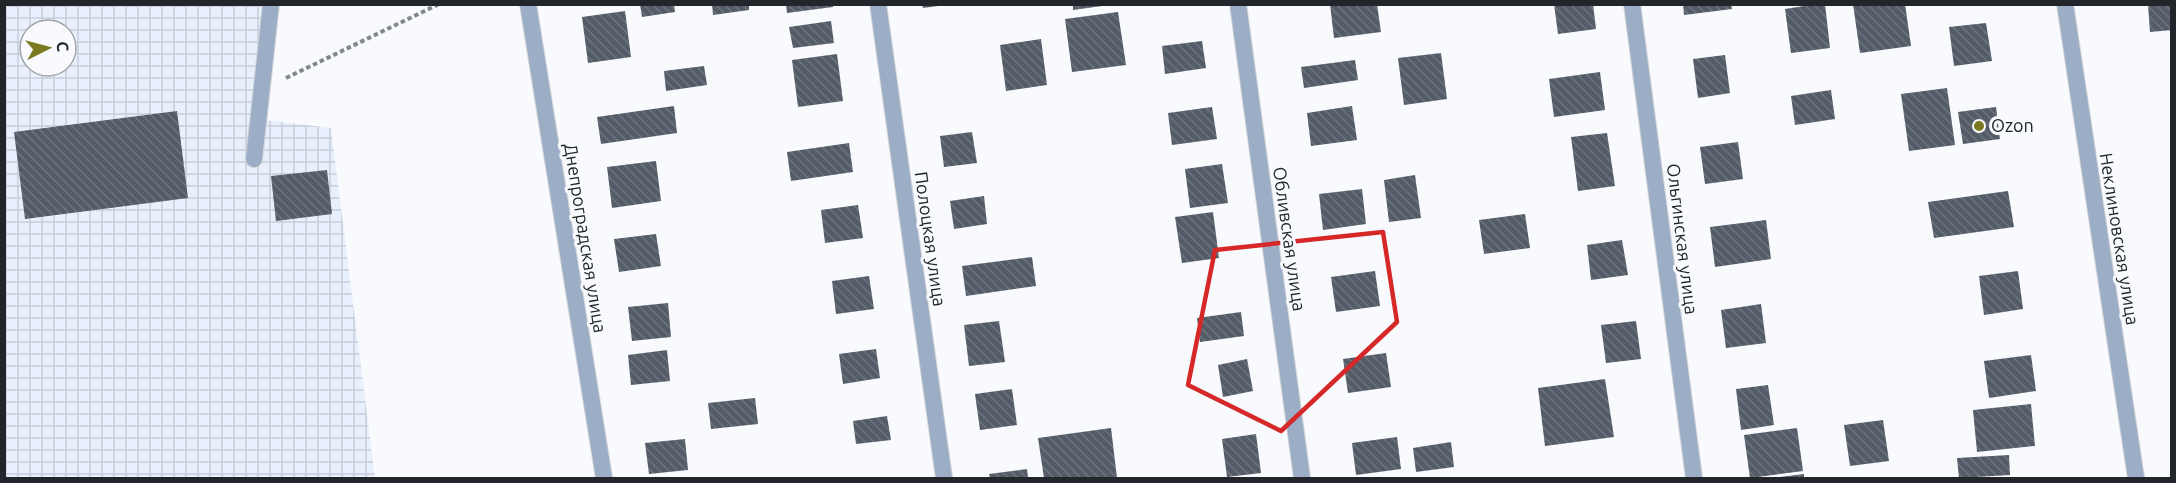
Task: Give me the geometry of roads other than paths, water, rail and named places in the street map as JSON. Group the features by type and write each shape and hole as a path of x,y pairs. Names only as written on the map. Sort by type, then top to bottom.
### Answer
{"street":[{"path":"254,159 271,4"},
{"name":"Днепроградская улица","path":"528,4 604,478"},
{"name":"Полоцкая улица","path":"878,4 944,478"},
{"name":"Обливская улица","path":"1238,4 1302,478"},
{"name":"Ольгинская улица","path":"1632,4 1694,478"},
{"name":"Неклиновская улица","path":"2065,4 2136,478"}],"place":[{"name":"Ozon","path":"1979,126"}]}
